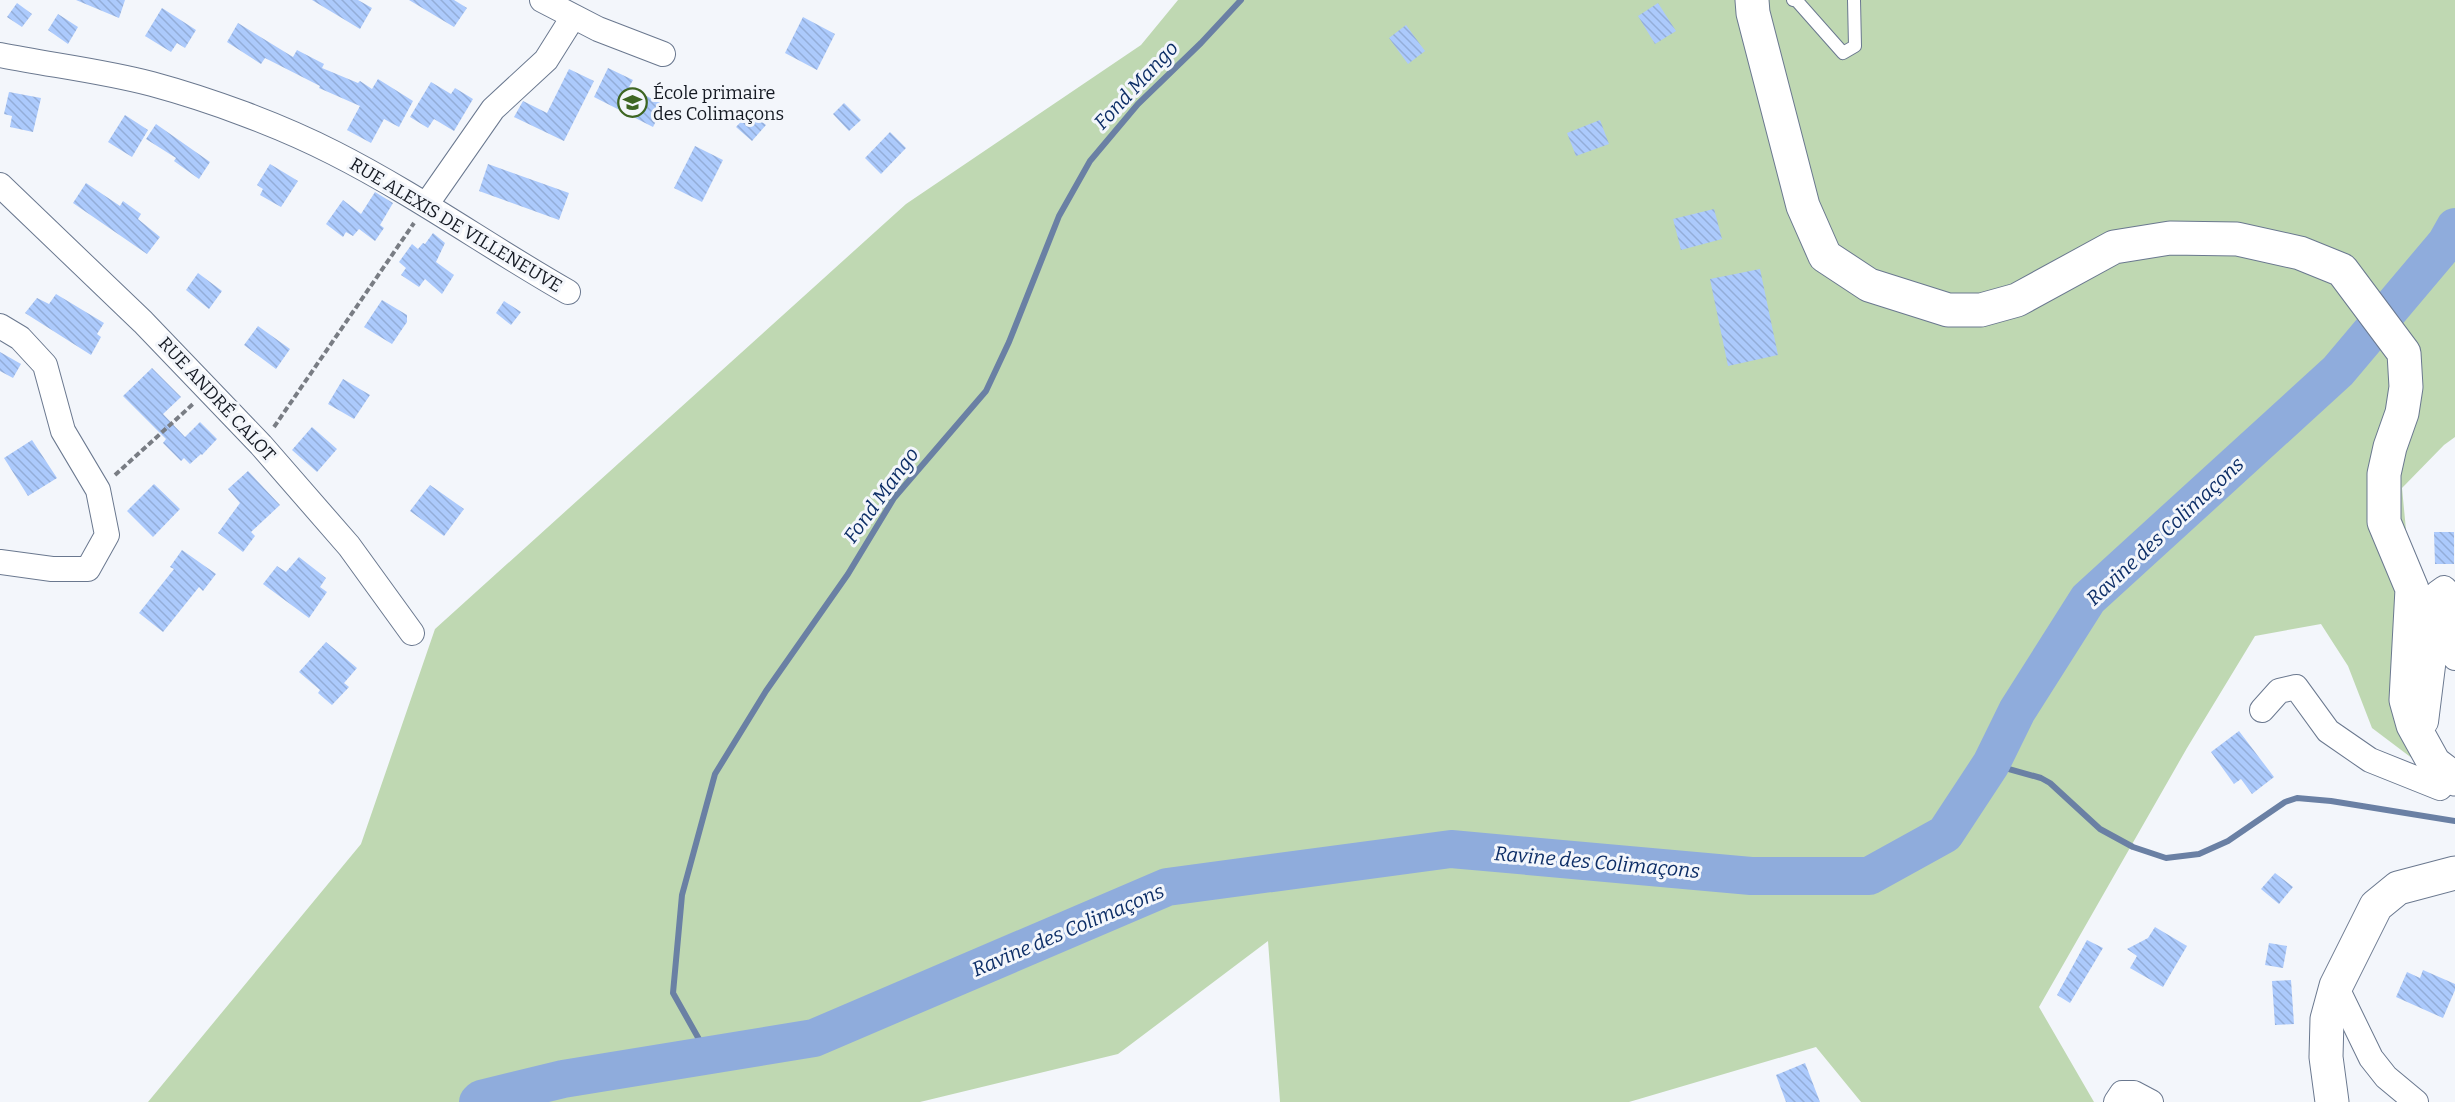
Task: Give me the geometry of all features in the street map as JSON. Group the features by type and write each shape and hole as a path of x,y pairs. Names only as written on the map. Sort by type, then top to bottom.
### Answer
{"main road":[{"path":"1752,0 1753,13 1803,206 1825,256 1869,285 1948,310 1981,310 2017,300 2114,247 2170,238 2237,239 2300,253 2342,270 2404,353 2406,387 2402,413 2390,447 2384,474 2384,522 2412,589 2406,700 2413,725 2434,763 2452,778"},
{"path":"2332,1102 2326,1057 2327,1019 2336,986 2376,906 2398,888 2455,873"}],"street":[{"path":"542,0 573,17 663,54"},
{"path":"426,206 493,108 546,60 573,17"},
{"name":"RUE ALEXIS DE VILLENEUVE","path":"0,55 151,84 253,118 332,152 403,190 568,292"},
{"name":"RUE ANDRÉ CALOT","path":"0,184 143,322 261,445 349,546 412,633"},
{"path":"0,326 20,338 45,364 63,431 99,490 107,535 88,569 52,569 0,562"},
{"path":"2413,725 2426,722 2436,642 2437,593 2444,588 2451,595 2449,640 2455,657"},
{"path":"2262,710 2279,692 2296,687 2328,731 2370,760 2440,788 2452,778"},
{"path":"2336,986 2371,1058 2386,1077 2416,1102"},
{"path":"2116,1102 2122,1093 2134,1093 2151,1102"}],"lane":[{"path":"1793,0 1797,1 1842,53 1855,46 1854,0"}],"path":[{"path":"261,445 426,206"},
{"path":"99,490 208,390"}],"green space":[{"path":"1178,0 2455,0 2455,437 2444,445 2402,488 2429,771 2372,728 2348,666 2321,624 2255,636 2187,748 2039,1007 2094,1102 1861,1102 1816,1047 1629,1102 1280,1102 1268,941 1118,1054 920,1102 148,1102 361,844 435,629 906,204 1141,45"}],"building":[{"path":"76,0 125,0 119,18"},
{"path":"312,0 358,0 372,8 360,29"},
{"path":"409,0 454,0 467,8 454,27"},
{"path":"17,3 32,14 22,27 7,17"},
{"path":"1658,3 1676,31 1655,44 1638,16"},
{"path":"162,8 196,30 185,48 177,43 171,52 145,36"},
{"path":"58,14 78,27 68,44 48,30"},
{"path":"803,17 835,34 817,70 785,53"},
{"path":"238,23 293,57 297,50 324,64 322,68 358,83 360,81 372,89 378,79 413,101 399,127 384,119 371,143 347,130 360,106 319,88 320,86 265,58 261,64 227,42"},
{"path":"1406,25 1425,51 1408,64 1389,38"},
{"path":"608,68 633,80 629,87 664,105 653,127 594,97"},
{"path":"569,69 594,81 564,141 514,117 523,101 547,113"},
{"path":"431,82 451,94 455,88 473,99 454,131 434,119 428,128 410,117"},
{"path":"9,92 41,98 33,132 10,127 12,116 4,114"},
{"path":"844,103 861,120 849,131 833,114"},
{"path":"750,112 766,125 752,141 736,127"},
{"path":"125,115 148,130 132,157 108,142"},
{"path":"1600,120 1609,144 1576,156 1567,133"},
{"path":"156,124 210,162 199,179 174,161 176,158 146,139"},
{"path":"890,132 906,148 881,174 865,158"},
{"path":"695,146 723,160 702,202 674,188"},
{"path":"270,164 298,181 281,207 260,195 263,189 257,185"},
{"path":"488,164 569,193 559,220 479,191"},
{"path":"86,183 120,206 123,201 141,214 138,219 160,237 147,254 73,203"},
{"path":"375,192 393,203 380,225 384,228 375,241 359,229 353,236 346,232 343,237 326,224 343,200 361,214"},
{"path":"1714,209 1722,239 1681,250 1673,219"},
{"path":"433,233 445,243 436,262 454,275 442,294 425,279 419,287 401,275 406,268 399,262 412,244 418,249"},
{"path":"1760,269 1778,355 1728,366 1710,279"},
{"path":"198,273 222,291 209,309 186,290"},
{"path":"56,294 104,323 97,334 101,337 91,355 25,313 37,298 49,304"},
{"path":"382,300 407,315 407,322 392,344 364,327"},
{"path":"504,301 521,312 511,325 496,313"},
{"path":"258,326 290,349 276,369 244,345"},
{"path":"0,352 21,364 13,378 0,371"},
{"path":"152,368 181,397 163,414 185,437 200,422 217,439 190,464 184,458 181,461 163,443 166,439 123,396"},
{"path":"343,379 370,395 354,419 328,404"},
{"path":"312,427 337,449 317,472 292,450"},
{"path":"32,440 57,478 28,496 4,458"},
{"path":"248,471 280,505 251,532 255,536 243,552 218,533 240,503 228,489"},
{"path":"154,484 180,509 153,537 127,511"},
{"path":"430,485 464,509 444,536 410,511"},
{"path":"2434,532 2454,532 2454,564 2435,564"},
{"path":"182,550 216,574 203,591 199,587 163,632 139,613 174,569 170,567"},
{"path":"299,557 326,578 320,587 327,592 309,618 263,584 277,566 286,572"},
{"path":"326,642 357,668 344,683 349,687 332,705 318,693 320,690 299,672"},
{"path":"2239,731 2274,777 2252,794 2241,779 2234,784 2211,752"},
{"path":"2275,873 2293,887 2279,904 2261,889"},
{"path":"2155,927 2187,946 2163,987 2130,968 2137,956 2127,949 2148,938"},
{"path":"2087,940 2103,948 2070,1003 2057,995"},
{"path":"2269,943 2287,946 2283,968 2265,965"},
{"path":"2423,970 2455,984 2455,990 2443,1018 2396,997 2407,972 2420,978"},
{"path":"2291,980 2294,1024 2275,1025 2272,981"},
{"path":"1805,1063 1820,1102 1786,1102 1776,1075"}],"waterway":[{"name":"Fond Mango","path":"709,1057 673,993 682,895 715,774 766,691 848,574 894,498 986,391 1009,342 1059,216 1090,161 1138,104 1201,43 1241,0"},
{"name":"Ravine des Colimaçons","path":"478,1102 481,1099 563,1079 814,1038 1167,887 1451,849 1751,876 1869,876 1945,834 1991,764 2017,711 2088,599 2338,371 2446,243 2455,227"},
{"path":"1991,764 2041,778 2050,783 2100,829 2133,847 2166,858 2199,854 2228,841 2285,802 2297,798 2331,801 2455,821"}],"place":[{"name":"École primaire des Colimaçons","path":"632,103"}]}
